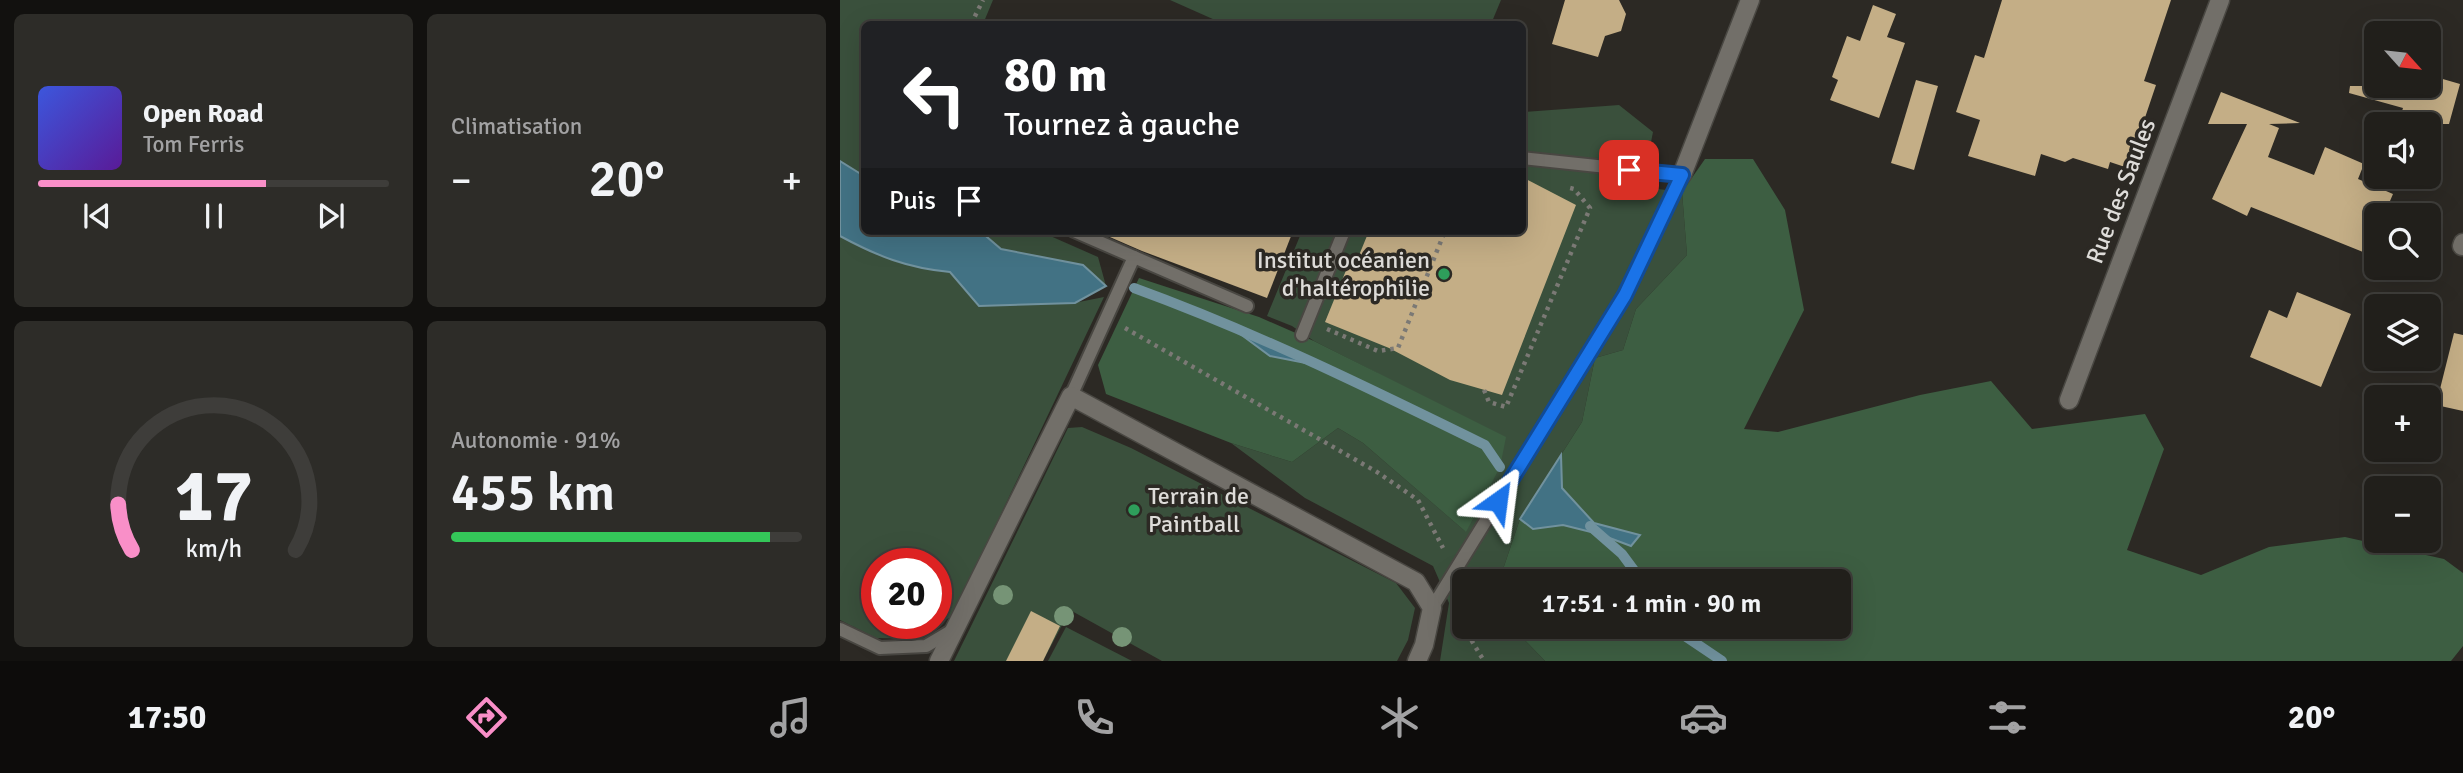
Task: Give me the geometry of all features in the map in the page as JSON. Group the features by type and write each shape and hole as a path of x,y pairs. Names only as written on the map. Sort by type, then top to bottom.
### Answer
{"street":[{"path":"1682,175 1750,0"},
{"name":"Rue des Saules","path":"2069,400 2220,0"},
{"path":"939,661 1071,397 1416,582 1432,608 1424,645 1417,661"}],"lane":[{"path":"1457,569 1625,295 1682,175 1526,159"},
{"path":"1083,235 1247,306"},
{"path":"1302,335 1342,235"},
{"path":"1071,397 1134,257"},
{"path":"1432,608 1452,576"},
{"path":"840,629 880,648 926,646 956,629"}],"path":[{"path":"972,21 983,0"},
{"path":"1484,390 1489,402 1506,407 1590,208 1574,189 1552,181 1550,162"},
{"path":"1320,326 1378,351 1398,348 1443,235"},
{"path":"1106,319 1377,472 1418,500 1455,569"},
{"path":"1471,639 1485,661"}],"green space":[{"path":"840,0 993,0 984,21 861,21 861,174 840,161"},
{"path":"1170,0 1501,0 1492,21 1217,21"},
{"path":"1619,105 1653,132 1642,187 1682,192 1687,255 1636,309 1623,350 1595,358 1582,422 1520,519 1503,569 1452,569 1452,639 1524,639 1545,661 1440,661 1449,603 1433,566 1305,498 1231,443 1292,462 1338,428 1363,443 1465,531 1377,373 1314,341 1292,326 1267,316 1300,235 1526,235 1526,112"},
{"path":"1705,159 1753,159 1785,210 1804,310 1744,429 1778,432 1920,395 1991,381 2032,429 2145,414 2164,449 2127,550 2201,575 2269,547 2345,537 2364,541 2364,553 2417,553 2444,559 2463,573 2463,646 2451,661 1545,661 1524,639 1851,639 1851,569 1503,569 1520,519 1582,422 1595,358 1623,350 1636,309 1687,255 1682,192"},
{"path":"985,235 1048,235 1098,257 1106,286 1077,264 1001,249"},
{"path":"840,236 893,260 920,268 950,272 979,306 1074,303 1104,297 953,615 952,548 861,548 861,630 840,620"},
{"path":"1139,278 1259,317 1314,341 1506,437 1500,467 1466,532 1363,443 1338,428 1292,462 1231,443 1106,394 1098,365"},
{"name":"Terrain de Paintball","path":"1082,427 1131,448 1396,583 1415,608 1408,640 1397,661 1162,661 1070,610 1043,661 954,661 1068,428"},
{"path":"1066,627 1132,661 1048,661"}],"water":[{"path":"840,161 861,174 861,235 985,235 1001,249 1083,265 1106,286 1075,303 979,306 950,272 920,268 893,260 840,236"},
{"path":"1220,319 1326,367 1270,356"},
{"path":"1561,455 1562,488 1594,523 1640,535 1631,546 1563,525 1533,529 1520,519"}],"building":[{"path":"1565,0 1619,0 1626,14 1621,31 1605,36 1598,57 1552,44"},
{"path":"2002,0 2171,0 2144,81 2156,85 2128,168 2110,162 2108,169 2073,158 2065,162 2041,154 2035,176 1968,156 1980,120 1956,112 1975,55 1984,58"},
{"path":"1873,5 1896,14 1887,37 1905,43 1879,118 1830,100 1838,80 1832,77 1847,36 1860,41"},
{"path":"2441,78 2460,84 2449,124 2441,124 2441,112 2402,112 2403,108 2367,98 2441,98"},
{"path":"1916,80 1938,86 1914,170 1891,163"},
{"path":"2350,86 2364,86 2364,97 2349,93"},
{"path":"2221,92 2300,123 2269,124 2279,128 2268,157 2314,175 2325,147 2364,164 2358,179 2364,182 2364,189 2381,189 2393,194 2389,203 2364,203 2364,252 2251,207 2247,216 2212,199 2247,124 2208,124"},
{"path":"1526,179 1576,205 1502,395 1450,380 1389,348 1325,322 1349,263 1355,265 1367,235 1526,235"},
{"path":"1105,235 1291,235 1267,298"},
{"path":"2297,292 2351,314 2321,387 2250,357 2269,310 2287,318"},
{"path":"2454,333 2463,335 2463,411 2441,406 2441,385"},
{"path":"1031,611 1060,626 1043,661 1006,661"}],"waterway":[{"path":"1134,288 1268,342 1485,445 1500,467"},
{"path":"1590,526 1622,554 1633,569"},
{"path":"1689,639 1722,661"}],"place":[{"name":"Institut océanien d'haltérophilie","path":"1444,274"},
{"name":"Terrain de Paintball","path":"1134,510"}],"route":[{"path":"1498,501 1625,295 1682,175 1629,170"}]}
